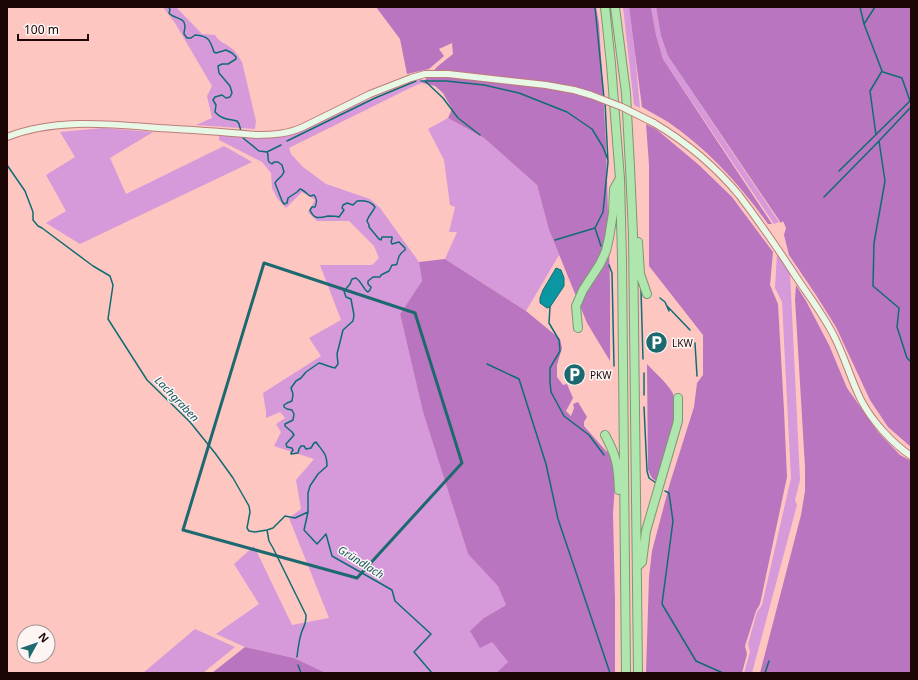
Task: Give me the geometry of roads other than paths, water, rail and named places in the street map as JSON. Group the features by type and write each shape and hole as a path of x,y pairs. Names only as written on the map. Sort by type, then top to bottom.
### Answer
{"highway":[{"path":"604,7 611,64 620,179 626,673"},
{"path":"616,7 626,93 633,235 638,673"},
{"path":"578,328 576,306 583,290 600,264 606,251 610,238 614,189 620,179"},
{"path":"633,235 638,243 640,274 647,294"},
{"path":"637,567 642,562 646,531 678,421 678,398"},
{"path":"605,435 618,466 619,492 624,501"}],"street":[{"path":"7,137 38,128 87,124 270,135 292,132 370,94 399,82 425,74 448,74 546,85 591,95 622,107 654,123 673,135 701,156 739,195 820,312 835,338 861,400 878,426 911,456"}],"water":[{"path":"556,268 561,270 564,278 564,286 550,307 547,308 540,303 540,298"}],"waterway":[{"name":"Gründlach","path":"169,7 169,13 185,23 184,34 187,38 191,38 195,35 203,36 208,39 214,52 216,53 226,50 236,57 236,59 228,64 218,66 219,73 230,86 232,93 230,97 226,98 222,95 215,97 213,100 216,105 215,112 222,117 237,121 241,131"},
{"path":"595,7 604,98"},
{"path":"860,7 864,24"},
{"path":"875,7 864,24 882,71 870,91 876,135"},
{"path":"883,72 902,78 910,101"},
{"path":"287,141 375,98 416,81"},
{"path":"421,81 446,81 484,85 519,93 567,112 592,129 603,147 608,160"},
{"path":"425,81 443,98 458,118 480,135"},
{"path":"839,171 911,100"},
{"path":"601,246 595,228 603,212 608,162 605,102"},
{"path":"824,197 911,107"},
{"name":"Gründlach","path":"242,136 259,151 267,152 269,162 272,164 274,162 278,162 282,165 284,172 275,183 284,204 287,203 288,198 300,189 310,196 315,196 316,205 310,210 315,217 320,218 328,216 339,217 344,210 342,208 343,205 347,203 353,205 357,201 367,201 375,207 367,221 369,227 379,239 381,240 382,237 392,237 392,244 399,242 405,248 399,256 397,264 392,265 389,271 380,277 373,277 368,281 368,284 371,287 368,292 356,278 352,279 344,291 346,297 351,299 354,315 353,321 343,330 337,354 338,364 335,368 319,363 306,372 291,388 293,394 292,401 284,405 284,407 292,410 294,414 293,420 285,424 285,426 294,435 286,444 287,447 292,448 293,450 291,454 298,453 301,446 304,446 306,449 311,448 316,442 326,458 327,466 318,474 310,486 308,493 308,512 304,530 317,544 326,534 332,556 392,590 395,601 431,634 414,652 432,673"},
{"path":"879,141 885,181 874,243 873,286 899,308 897,327 907,358 911,362"},
{"path":"267,152 281,145"},
{"name":"Lachgraben","path":"7,165 25,191 33,212 33,220 38,226 93,266 110,276 113,285 108,319 147,380 190,422 233,478 249,506 250,512 247,528 249,531 255,532 267,530 269,541 306,615 299,640 297,657"},
{"path":"555,240 595,228"},
{"path":"609,265 612,273 614,366"},
{"path":"641,290 643,359"},
{"path":"660,298 665,302 669,311"},
{"path":"667,306 690,330"},
{"path":"550,307 549,323 559,340 560,351 550,368 551,392 564,416 589,435 604,455"},
{"path":"695,343 697,376"},
{"path":"487,364 519,379 546,464 558,519 610,673"},
{"path":"644,373 644,395"},
{"path":"644,407 647,471 649,478 656,483"},
{"path":"665,491 669,493 673,521 662,604 696,661 723,673"},
{"path":"267,530 273,528 285,516 295,518 308,512"},
{"path":"765,673 769,661"},
{"name":"Lachgraben","path":"298,665 301,673"}],"place":[{"name":"LKW","path":"656,343"},
{"name":"PKW","path":"575,375"}]}
